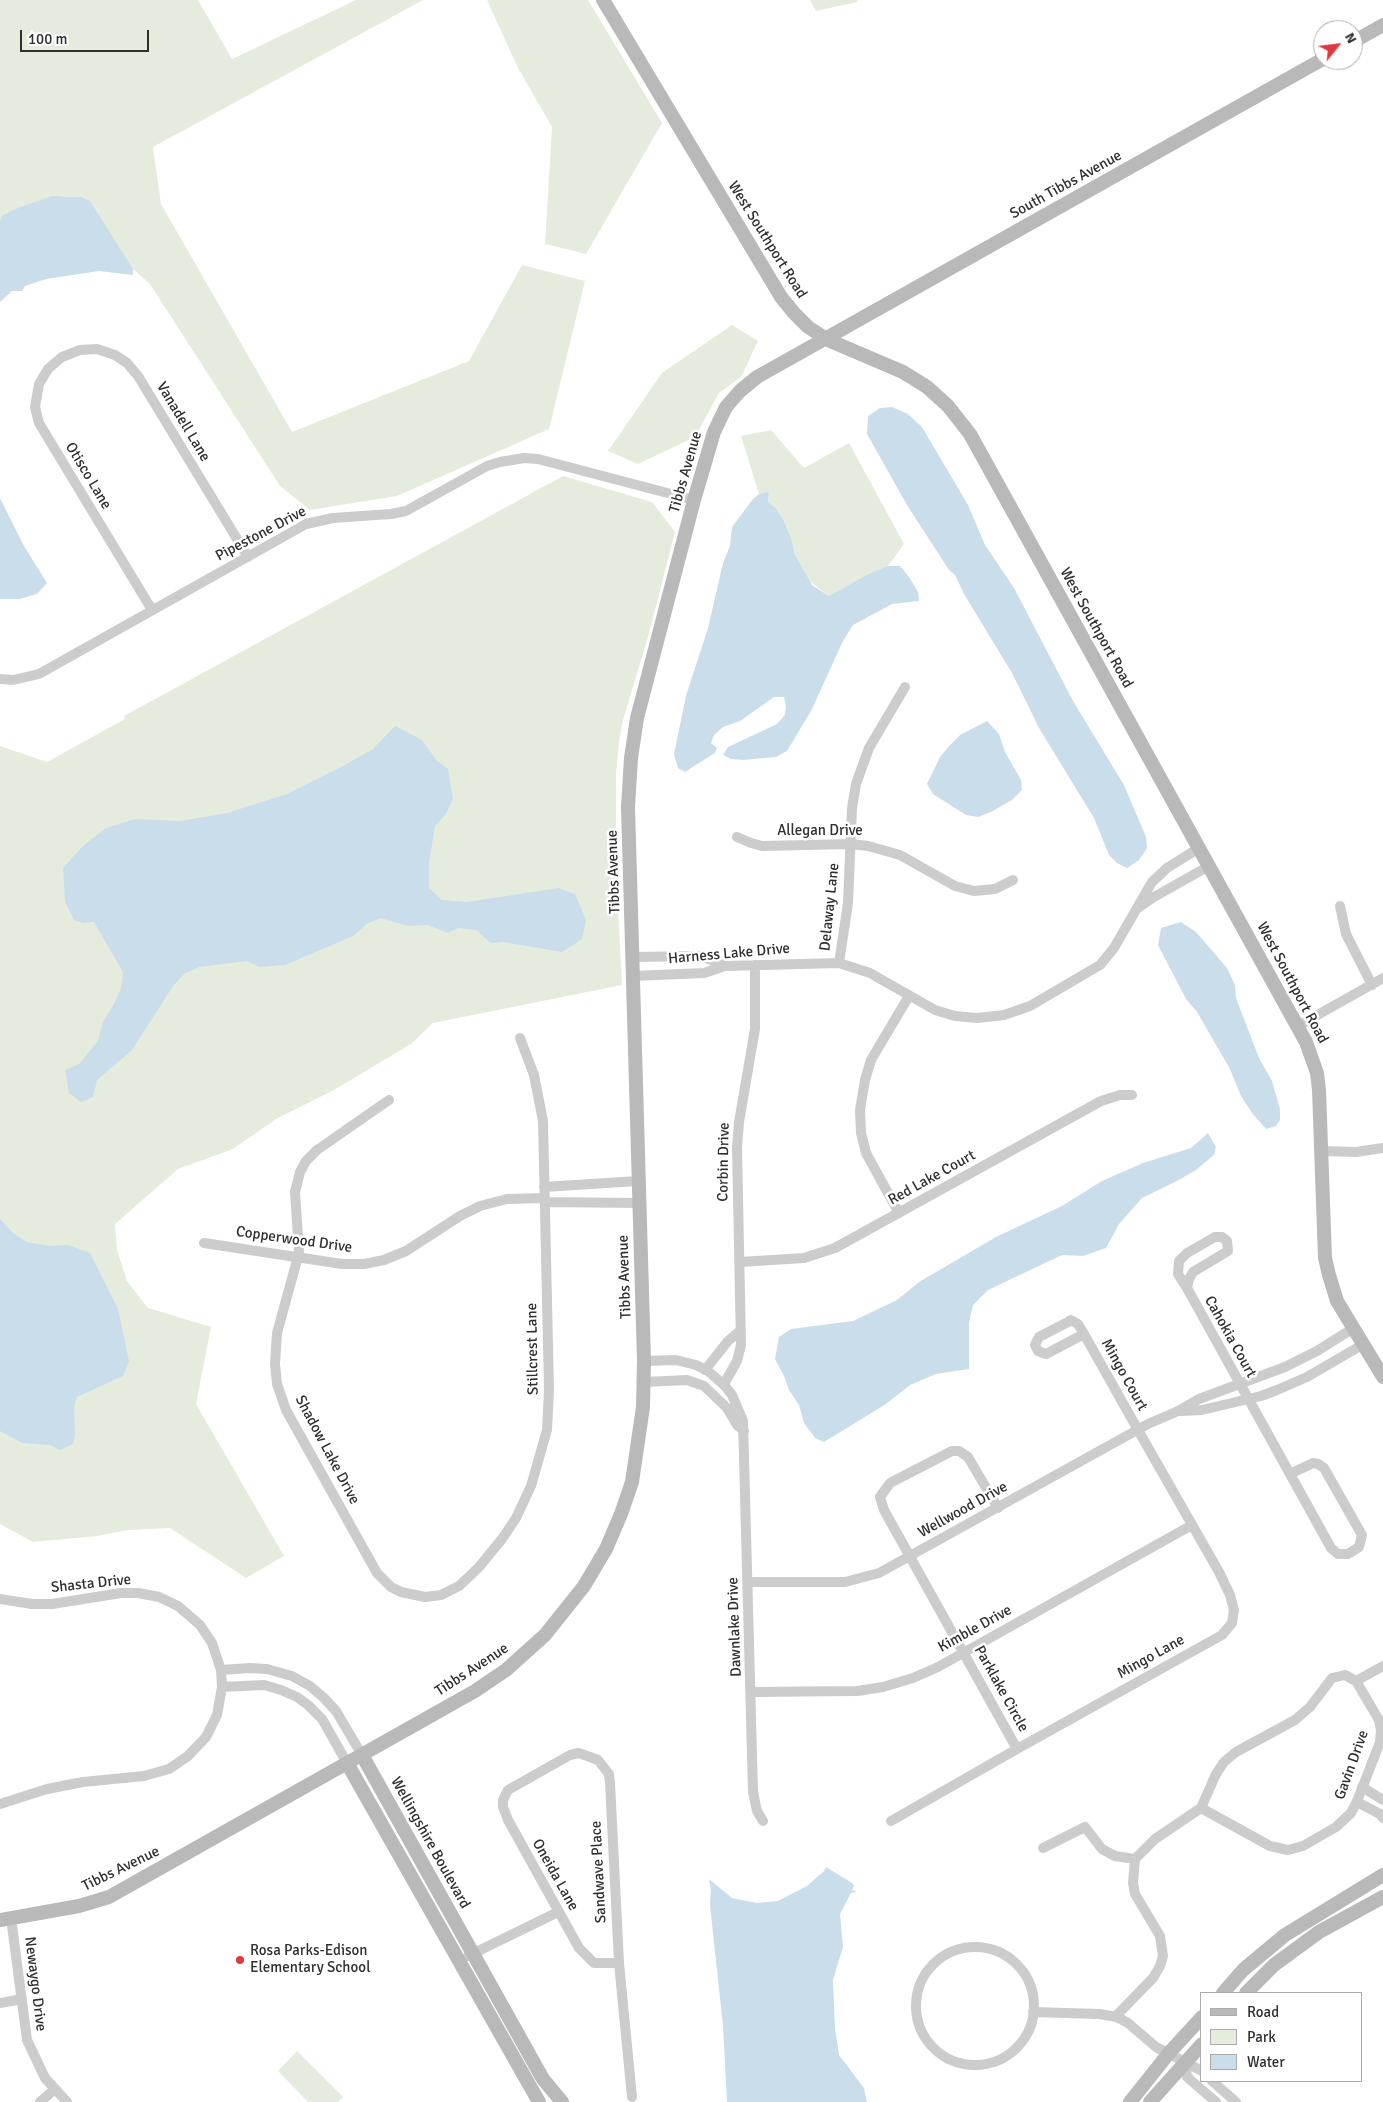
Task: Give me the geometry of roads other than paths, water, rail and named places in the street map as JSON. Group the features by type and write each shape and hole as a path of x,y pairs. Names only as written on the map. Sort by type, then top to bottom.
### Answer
{"street":[{"name":"West Southport Road","path":"603,0 781,297 794,313 825,338 906,374 938,396 966,427 1306,1042 1316,1073 1323,1151 1325,1258 1332,1290 1352,1329 1383,1377"},
{"path":"1363,36 1383,25"},
{"name":"South Tibbs Avenue","path":"825,338 1313,65"},
{"name":"Tibbs Avenue","path":"6,1919 79,1906 109,1897 468,1696 506,1670 541,1640 575,1599 606,1549 629,1492 643,1407 644,1382 628,808 631,751 637,718 694,500 717,423 732,399 754,379 825,338"},
{"name":"Vanadell Lane","path":"62,356 80,350 97,349 115,355 128,363 138,376 248,557"},
{"name":"Otisco Lane","path":"62,356 48,369 39,384 36,407 39,423 152,610"},
{"name":"Pipestone Drive","path":"0,679 13,680 39,674 306,524 321,519 391,514 406,511 487,466 511,459 538,459 694,500"},
{"name":"Delaway Lane","path":"839,963 848,903 854,794 860,770 869,748 905,688"},
{"name":"Allegan Drive","path":"737,837 762,846 851,844 868,846 896,854 948,883 965,890 990,890 1013,880"},
{"name":"Harness Lake Drive","path":"633,976 704,972 725,966 839,963 870,973 935,1010 961,1017 993,1017 1020,1010 1081,977 1100,964 1112,952 1148,887 1160,873 1200,848"},
{"path":"1137,908 1209,866"},
{"path":"1340,906 1346,934 1372,985"},
{"path":"632,957 702,956 725,966"},
{"name":"Corbin Drive","path":"721,1382 738,1359 741,1345 737,1139 756,1029 756,965"},
{"path":"1298,1026 1383,978"},
{"path":"899,1213 866,1153 861,1133 860,1110 865,1080 871,1060 909,996"},
{"name":"Stillcrest Lane","path":"411,1596 442,1595 456,1588 489,1556 510,1527 535,1476 547,1430 549,1403 541,1106 534,1075 520,1038"},
{"name":"Red Lake Court","path":"740,1262 798,1258 819,1254 840,1246 1101,1101 1120,1095 1132,1095"},
{"name":"Shadow Lake Drive","path":"389,1100 321,1146 303,1166 296,1188 298,1257 277,1333 275,1351 276,1377 282,1401 377,1573 391,1587 411,1596"},
{"path":"1323,1151 1356,1152 1383,1148"},
{"path":"544,1187 638,1181"},
{"name":"Copperwood Drive","path":"204,1243 342,1264 364,1264 380,1261 406,1252 460,1216 480,1206 507,1199 639,1203"},
{"name":"Cahokia Court","path":"1187,1288 1193,1272 1226,1253 1229,1246 1222,1237 1215,1237 1183,1256 1178,1267 1178,1274 1333,1551 1345,1555 1357,1549 1362,1541 1362,1535 1324,1468 1313,1463 1290,1474"},
{"name":"Wellwood Drive","path":"748,1582 831,1583 853,1581 884,1571 1138,1430 1199,1399 1294,1363 1352,1329"},
{"path":"705,1370 728,1341 740,1331"},
{"name":"Mingo Court","path":"1084,1334 1138,1430"},
{"name":"Wellwood Drive","path":"1178,1411 1202,1410 1248,1400 1290,1385 1362,1345"},
{"name":"Dawnlake Drive","path":"644,1361 676,1360 705,1370 721,1382 739,1407 744,1431 753,1792 757,1811 762,1820"},
{"path":"644,1382 687,1380 704,1386 728,1408 737,1425 744,1431"},
{"path":"709,1390 721,1382"},
{"name":"Mingo Lane","path":"891,1821 1222,1635 1232,1623 1234,1610 1230,1595 1219,1572 1138,1430"},
{"name":"Parklake Circle","path":"998,1508 968,1457 959,1451 952,1451 890,1483 880,1497 884,1510 1017,1749"},
{"name":"Kimble Drive","path":"752,1692 832,1693 875,1689 922,1674 1192,1526"},
{"name":"Shasta Drive","path":"0,1599 32,1604 52,1604 120,1593 138,1593 159,1597 178,1606 200,1625 212,1643 221,1670 222,1686 217,1715 206,1737 188,1756 169,1769 144,1776 83,1782 47,1789 0,1804"},
{"path":"1115,2017 1153,1978 1163,1956 1160,1936 1135,1894 1133,1883 1134,1858 1155,1839 1201,1808 1216,1774 1224,1762 1236,1752 1295,1720 1310,1708 1332,1678 1345,1675 1356,1681 1383,1666"},
{"name":"Wellingshire Boulevard","path":"221,1670 263,1668 282,1673 310,1686 336,1711 543,2079 562,2102"},
{"name":"Gavin Drive","path":"1201,1808 1270,1846 1288,1850 1303,1846 1336,1827 1351,1813 1357,1802 1380,1742 1381,1730 1379,1720 1356,1681"},
{"path":"222,1686 264,1685 281,1690 297,1698 319,1716 539,2102"},
{"name":"Sandwave Place","path":"503,1800 508,1790 570,1754 579,1753 590,1756 604,1766 610,1783 619,1963 632,2097"},
{"path":"1362,1787 1383,1800"},
{"name":"Oneida Lane","path":"503,1800 503,1807 508,1820 558,1912 586,1957 594,1963 619,1963"},
{"path":"1357,1802 1380,1814 1383,1818"},
{"path":"1043,1848 1085,1826 1102,1848 1115,1856 1134,1858"},
{"path":"1224,1992 1243,1970 1285,1935 1383,1875"},
{"path":"1247,1992 1274,1965 1318,1932 1383,1897"},
{"path":"458,1961 558,1912"},
{"name":"Newaygo Drive","path":"6,1919 22,1999 27,2040 45,2078 67,2102"},
{"path":"982,1947 1003,1955 1020,1969 1028,1982 1033,1997 1033,2012 1026,2034 1010,2053 986,2064 972,2065 947,2058 930,2044 919,2024 916,2001 919,1986 926,1972 936,1961 950,1952 965,1948 982,1947"},
{"path":"0,2003 22,1999"},
{"path":"1033,2012 1099,2014 1115,2017 1128,2023 1156,2047 1200,2069"},
{"path":"1130,2102 1169,2053 1200,2019"},
{"path":"1150,2102 1200,2046"},
{"path":"1185,2063 1187,2077 1216,2102"},
{"path":"1213,2082 1236,2102"},
{"path":"40,2102 55,2089"}],"water":[{"path":"52,196 81,197 90,201 133,269 133,275 99,271 46,279 25,286 22,291 12,291 0,302 0,221 2,216 15,209"},
{"path":"892,407 908,414 922,427 968,505 985,545 1014,588 1073,701 1124,785 1146,837 1147,848 1139,860 1127,868 1117,863 1109,855 1094,818 1039,728 1012,673 964,594 955,575 949,570 907,505 867,434 868,416 880,408"},
{"path":"769,492 768,502 776,508 784,521 795,555 812,585 829,596 869,574 888,566 900,566 918,592 919,601 892,604 853,625 843,641 811,711 787,751 776,757 743,760 731,759 723,755 728,747 777,724 785,715 784,697 774,697 740,721 723,727 714,735 711,743 717,748 715,753 685,772 678,768 674,754 686,696 708,628 723,563 730,546 732,527 753,499 759,494"},
{"path":"0,498 24,546 47,583 37,594 20,599 0,599"},
{"path":"987,721 999,734 1005,752 1021,780 1022,790 1012,800 978,817 966,815 933,794 927,784 940,757 949,746 960,735"},
{"path":"395,726 422,740 436,760 448,769 453,799 446,814 435,826 429,863 429,888 442,900 467,902 559,888 575,894 586,920 582,939 562,952 503,942 491,943 476,930 458,928 448,933 428,925 408,926 381,918 368,923 353,936 285,965 259,967 247,961 199,967 184,974 173,986 132,1050 97,1080 93,1097 81,1102 69,1093 65,1070 79,1064 98,1041 103,1022 121,988 123,972 94,922 83,923 74,920 65,902 63,868 84,845 106,828 135,819 180,821 227,813 287,794 373,749"},
{"path":"1181,922 1196,932 1227,968 1235,985 1236,998 1259,1058 1272,1081 1280,1109 1280,1120 1276,1126 1266,1129 1252,1113 1241,1096 1230,1069 1197,1012 1186,999 1158,945 1161,928"},
{"path":"1208,1133 1216,1147 1214,1155 1196,1170 1142,1198 1119,1224 1106,1248 1083,1256 1062,1255 988,1290 973,1305 969,1323 969,1369 936,1374 910,1385 886,1404 824,1442 815,1438 804,1423 799,1405 789,1390 775,1359 779,1337 791,1329 853,1321 897,1300 919,1282 996,1237 1062,1206 1102,1181 1143,1163 1191,1148"},
{"path":"0,1219 13,1233 27,1242 50,1246 68,1245 90,1253 118,1309 129,1361 123,1376 77,1397 74,1409 75,1436 73,1444 60,1450 50,1445 22,1443 0,1431"},
{"path":"826,1867 852,1883 854,1886 852,1890 857,1892 851,1893 840,1914 843,1947 833,1980 835,2028 839,2055 864,2088 867,2102 727,2102 723,2026 709,1879 732,1898 757,1903 778,1901 807,1886"}],"place":[{"name":"Rosa Parks-Edison Elementary School","path":"240,1960"}]}
